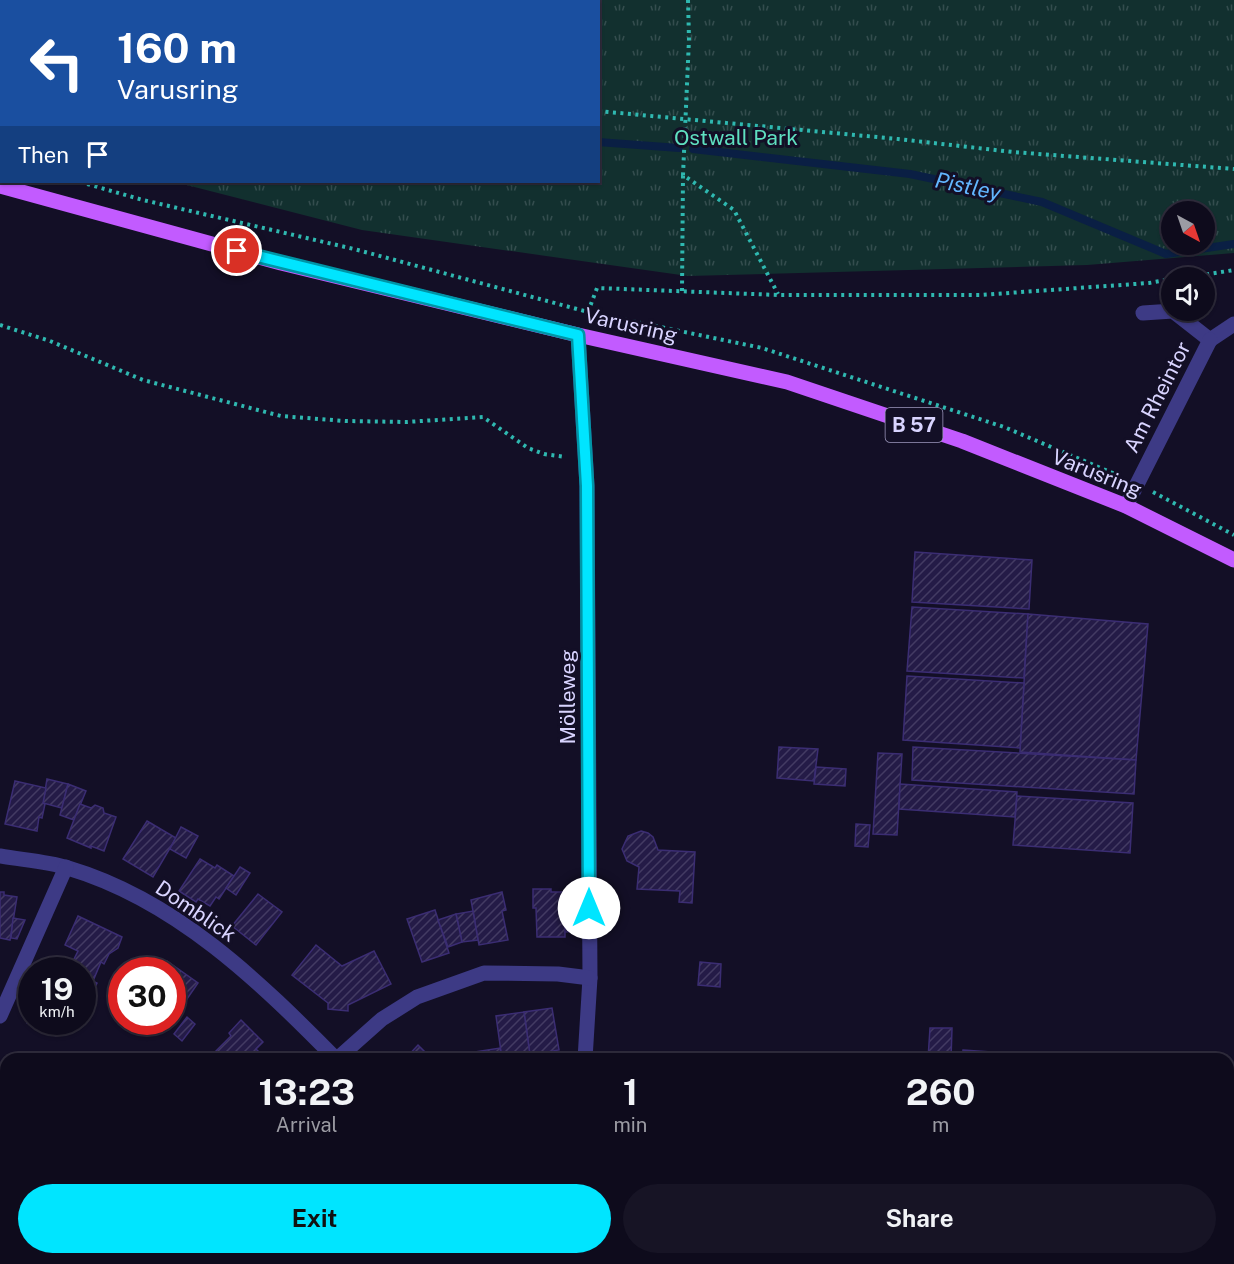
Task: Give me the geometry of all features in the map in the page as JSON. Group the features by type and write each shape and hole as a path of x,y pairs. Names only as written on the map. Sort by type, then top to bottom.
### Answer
{"main road":[{"name":"Varusring","path":"0,186 280,263 578,335 787,382 962,441 1126,506 1234,560"}],"street":[{"path":"1143,312 1173,311 1210,340 1234,324"},
{"name":"Mölleweg","path":"578,335 585,458 590,978 585,1053"},
{"name":"Am Rheintor","path":"1126,506 1210,340"},
{"name":"Domblick","path":"0,856 66,867 113,885 162,909 224,954 272,996 331,1053"},
{"path":"0,1016 66,867"},
{"path":"344,1053 382,1019 417,998 484,973 558,974 590,978"}],"path":[{"path":"682,291 688,0"},
{"path":"600,111 1013,152 1234,169"},
{"path":"684,175 734,210 778,295"},
{"path":"84,183 143,200 354,249 588,312 597,288 778,295 980,295 1161,281"},
{"path":"1215,273 1234,270"},
{"path":"0,325 50,341 143,380 281,416 345,421 406,422 483,417 528,448 544,454 585,458"}],"green space":[{"name":"Ostwall Park","path":"600,0 1234,0 1234,253 1215,255 1215,201 1161,201 1161,255 1210,255 1087,265 688,276 362,230 179,183 600,183"}],"building":[{"path":"915,552 1032,560 1029,609 912,602"},
{"path":"912,607 1028,614 1024,678 907,671"},
{"path":"1028,614 1148,624 1136,760 1020,752"},
{"path":"907,676 1024,683 1020,748 903,740"},
{"path":"779,747 818,749 814,781 777,778"},
{"path":"913,747 1136,760 1134,794 912,780"},
{"path":"878,753 902,754 897,835 873,834"},
{"path":"816,767 846,769 845,786 814,784"},
{"path":"47,779 68,784 62,808 43,803"},
{"path":"15,781 46,788 43,803 45,804 42,818 39,817 37,831 5,824"},
{"path":"68,784 86,791 74,820 60,815"},
{"path":"900,784 1017,792 1015,817 899,809"},
{"path":"1017,796 1133,803 1130,853 1013,845"},
{"path":"80,804 91,808 95,805 103,808 104,813 116,817 104,851 67,838"},
{"path":"147,821 176,838 153,877 123,859"},
{"path":"856,824 870,825 868,847 855,846"},
{"path":"181,827 198,836 186,858 170,849"},
{"path":"641,831 653,837 658,850 695,852 692,903 679,902 680,891 637,889 639,867 627,861 622,849 628,836"},
{"path":"200,859 215,868 217,865 234,876 219,899 216,897 210,906 198,899 196,902 179,891"},
{"path":"240,867 250,873 236,895 226,888"},
{"path":"533,889 565,892 565,937 537,937"},
{"path":"0,892 17,897 10,940 0,938"},
{"path":"502,892 506,910 502,911 508,940 479,945 471,900"},
{"path":"258,894 282,912 256,945 232,926"},
{"path":"565,908 581,908 582,931 565,932"},
{"path":"435,910 449,953 422,962 407,919"},
{"path":"473,911 478,940 462,942 456,914"},
{"path":"456,914 462,942 448,947 438,920"},
{"path":"78,916 122,937 118,948 109,954 104,964 101,962 96,974 96,957 75,957 78,951 65,945"},
{"path":"13,918 25,920 17,939 11,938"},
{"path":"316,945 342,966 374,951 391,984 348,1005 348,1011 328,1009 328,1003 292,975"},
{"path":"700,962 721,964 720,987 698,985"},
{"path":"186,974 198,983 186,1000"},
{"path":"552,1008 559,1050 530,1053 524,1012"},
{"path":"524,1012 530,1053 501,1053 496,1016"},
{"path":"186,1018 195,1024 182,1041 175,1035 186,1035"},
{"path":"241,1020 263,1042 256,1049 260,1053 214,1053 231,1036 229,1033"},
{"path":"930,1028 952,1028 951,1053 928,1053"},
{"path":"418,1045 426,1053 411,1053"},
{"path":"500,1048 501,1053 474,1053"},
{"path":"963,1050 991,1052 991,1053 963,1053"}],"waterway":[{"name":"Pistley","path":"600,142 679,148"},
{"name":"Pistley","path":"693,149 910,174 1042,202 1166,254 1234,244"}],"route":[{"path":"237,251 578,335 587,486 589,908"}]}
